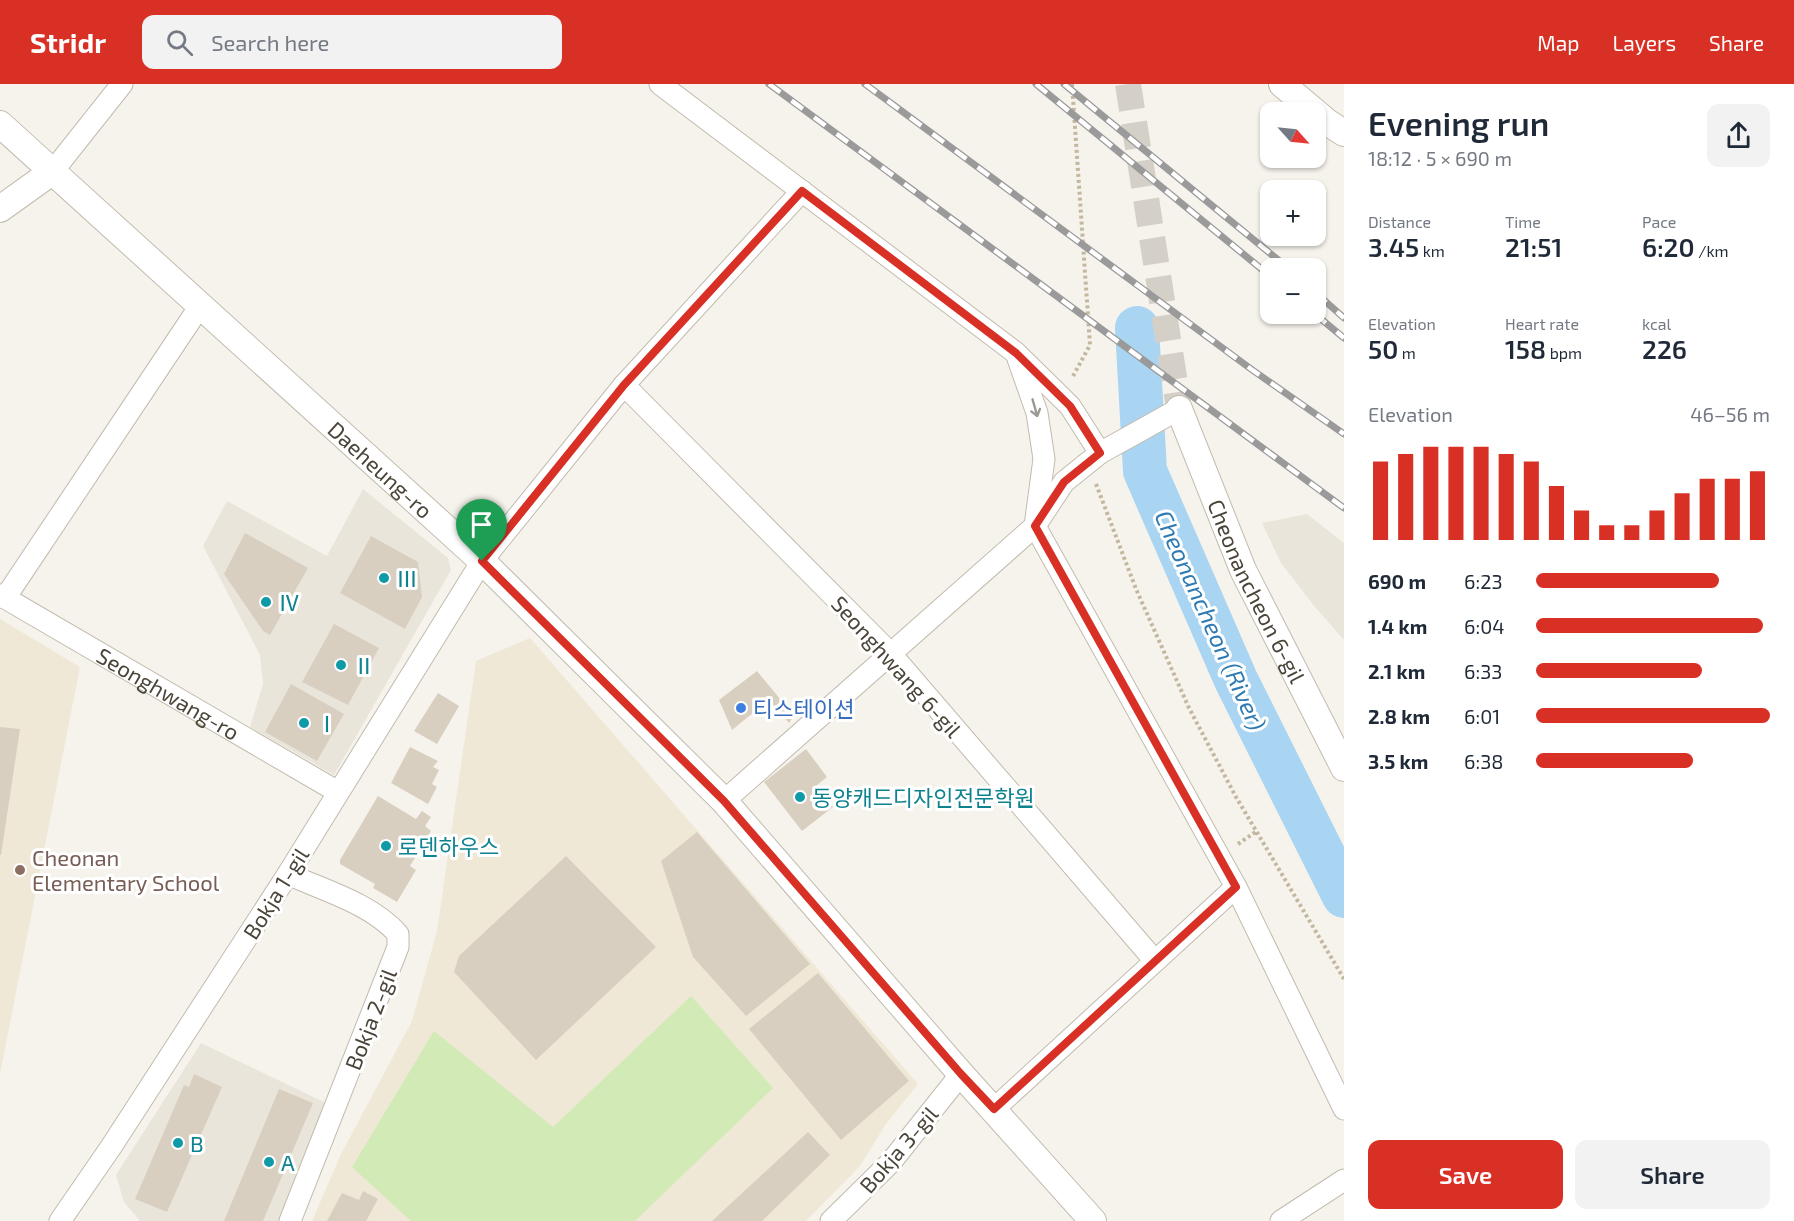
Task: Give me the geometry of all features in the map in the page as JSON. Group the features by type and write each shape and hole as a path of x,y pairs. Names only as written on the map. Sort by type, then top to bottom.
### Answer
{"street":[{"path":"0,209 53,171 122,84"},
{"path":"660,84 1016,353 1070,406 1098,456"},
{"path":"1282,84 1327,122 1344,133"},
{"name":"Daeheung-ro","path":"0,124 482,561 724,801 961,1074 1093,1221"},
{"name":"Bokja 1-gil","path":"60,1221 111,1147 288,874 482,561 624,385 802,191"},
{"path":"2,597 200,306"},
{"path":"1016,353 1037,413 1044,459 1035,526 1236,887 1344,1109"},
{"name":"Seonghwang 6-gil","path":"624,385 891,654 1155,961"},
{"path":"724,801 1035,526 1064,482 1098,456 1174,412"},
{"name":"Cheonancheon 6-gil","path":"1174,412 1243,570 1344,768"},
{"name":"Seonghwang-ro","path":"2,597 338,792"},
{"name":"Bokja 2-gil","path":"288,874 366,908 387,921 398,934 398,947 290,1221"},
{"path":"994,1109 1236,887"},
{"name":"Bokja 3-gil","path":"831,1221 891,1162 961,1074"},
{"path":"1281,1221 1344,1180"}],"path":[{"path":"1061,398 1090,345 1072,84"},
{"path":"1098,456 1136,589 1189,708 1236,797 1344,979"}],"shaded area":[{"path":"363,489 448,558 451,570 334,775 250,727 263,684 260,655 203,546 227,501 327,556"},
{"path":"1307,514 1344,543 1344,640 1281,563 1262,523"},
{"name":"Cheonan Elementary School","path":"0,619 80,667 0,1074"},
{"path":"530,638 918,1084 886,1124 860,1166 806,1221 312,1221 341,1154 412,1021 437,931 476,661"},
{"path":"201,1043 326,1103 278,1221 140,1221 124,1202 116,1175"}],"green space":[{"path":"691,996 773,1088 635,1221 411,1221 352,1167 434,1031 553,1127"}],"building":[{"name":"Ⅳ","path":"245,533 308,568 270,635 263,631 224,574"},
{"name":"Ⅲ","path":"371,536 418,562 422,597 405,629 340,593"},
{"name":"Ⅱ","path":"334,624 379,648 348,705 302,682"},
{"name":"티스테이션","path":"757,671 794,716 789,723 769,700 732,730 719,700"},
{"name":"Ⅰ","path":"291,684 344,714 317,761 265,732"},
{"path":"438,693 459,706 437,744 414,731"},
{"path":"0,727 20,729 1,855 0,855"},
{"path":"410,747 438,761 433,767 439,770 432,784 437,787 428,804 391,783"},
{"name":"동양캐드디자인전문학원","path":"806,749 827,777 816,786 833,807 802,831 764,782"},
{"name":"로덴하우스","path":"378,796 416,819 422,811 431,817 425,826 431,831 410,866 416,870 397,902 373,888 375,884 340,864 340,860"},
{"path":"697,832 810,964 746,1016 693,957 661,861"},
{"path":"566,856 656,947 536,1060 454,972 459,956"},
{"path":"818,973 909,1081 841,1140 749,1029"},
{"name":"B","path":"194,1074 222,1087 167,1212 135,1199 184,1085 189,1087"},
{"name":"A","path":"279,1089 313,1103 263,1221 224,1221"},
{"path":"808,1132 830,1155 762,1221 712,1221"},
{"path":"363,1191 378,1199 366,1221 327,1221 342,1193 359,1200"}],"waterway":[{"name":"Cheonancheon (River)","path":"1137,328 1145,471 1236,680 1344,896"}],"tunnel":[{"path":"1128,84 1179,409"}],"railway":[{"path":"769,84 1344,508"},
{"path":"865,84 1251,369 1344,434"},
{"path":"1036,84 1260,268"},
{"path":"1064,84 1276,258"},
{"path":"1326,302 1344,318"},
{"path":"1326,323 1344,338"}],"place":[{"name":"Ⅲ","path":"384,578"},
{"name":"Ⅳ","path":"266,602"},
{"name":"Ⅱ","path":"341,665"},
{"name":"티스테이션","path":"741,708"},
{"name":"Ⅰ","path":"304,723"},
{"name":"동양캐드디자인전문학원","path":"800,797"},
{"name":"로덴하우스","path":"386,846"},
{"name":"Cheonan Elementary School","path":"20,870"},
{"name":"B","path":"178,1143"},
{"name":"A","path":"269,1162"}],"route":[{"path":"802,191 1016,353 1070,406 1100,453 1064,482 1035,526 1236,887 994,1109 724,801 482,561 624,385 802,191"}]}
